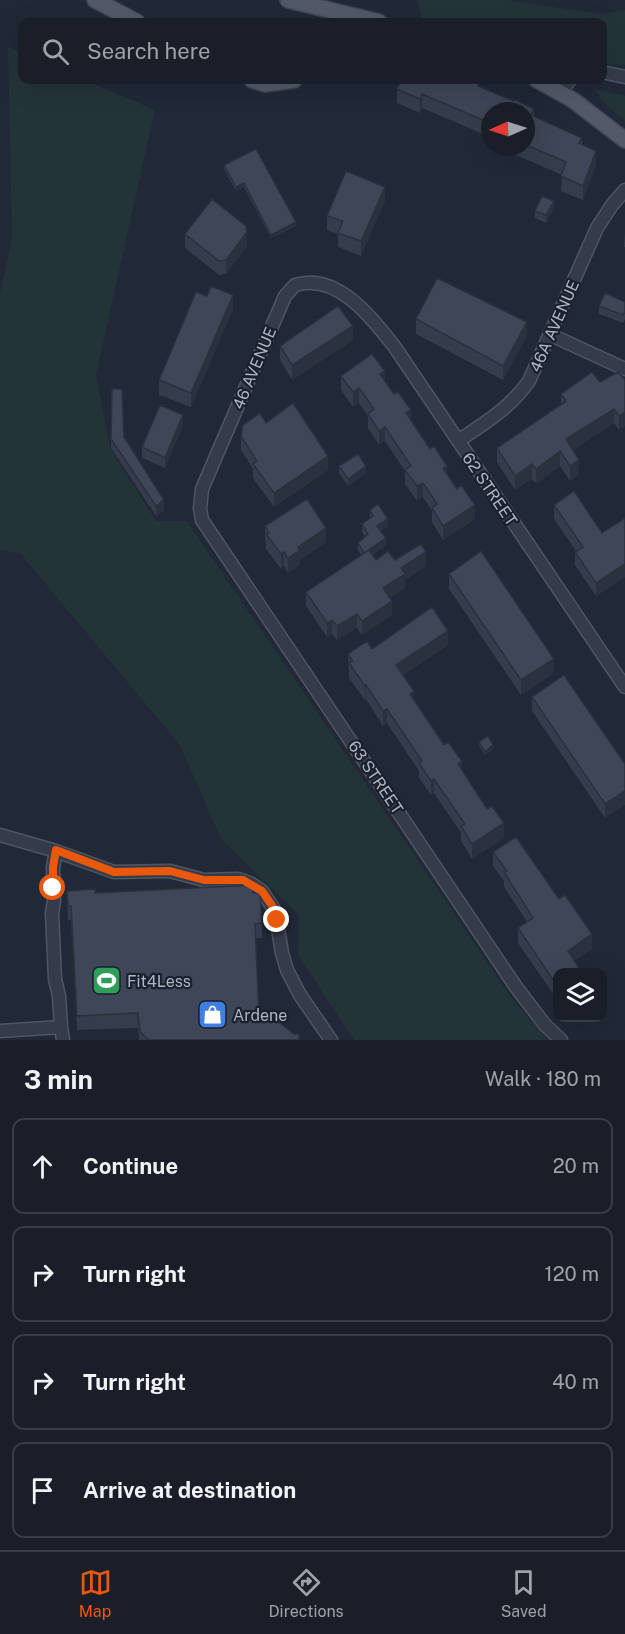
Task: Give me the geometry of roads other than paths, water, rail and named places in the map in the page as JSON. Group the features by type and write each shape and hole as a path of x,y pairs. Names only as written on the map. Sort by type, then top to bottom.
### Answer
{"main road":[{"path":"95,0 129,18"},
{"path":"288,0 336,18"},
{"path":"545,84 594,115 625,140"}],"street":[{"path":"607,73 625,76"},
{"path":"560,92 567,84"},
{"name":"46A AVENUE","path":"458,441 504,410 516,399 532,376 597,228 625,190"},
{"name":"46 AVENUE","path":"200,509 202,489 285,296 296,285 318,283 334,287 348,298"},
{"name":"62 STREET","path":"348,298 374,322 394,346 625,687"},
{"path":"551,335 625,369"},
{"name":"63 STREET","path":"200,509 205,527 240,574 516,987 538,1016 561,1040"},
{"path":"0,835 56,850 114,872 170,871 204,880 238,879 250,883 262,891 275,910 287,970 300,996 331,1040"},
{"path":"0,1030 62,1034 59,996 55,979 52,913 53,867 56,850"}],"place":[{"name":"Fit4Less","path":"106,981"},
{"name":"Ardene","path":"212,1015"}]}
